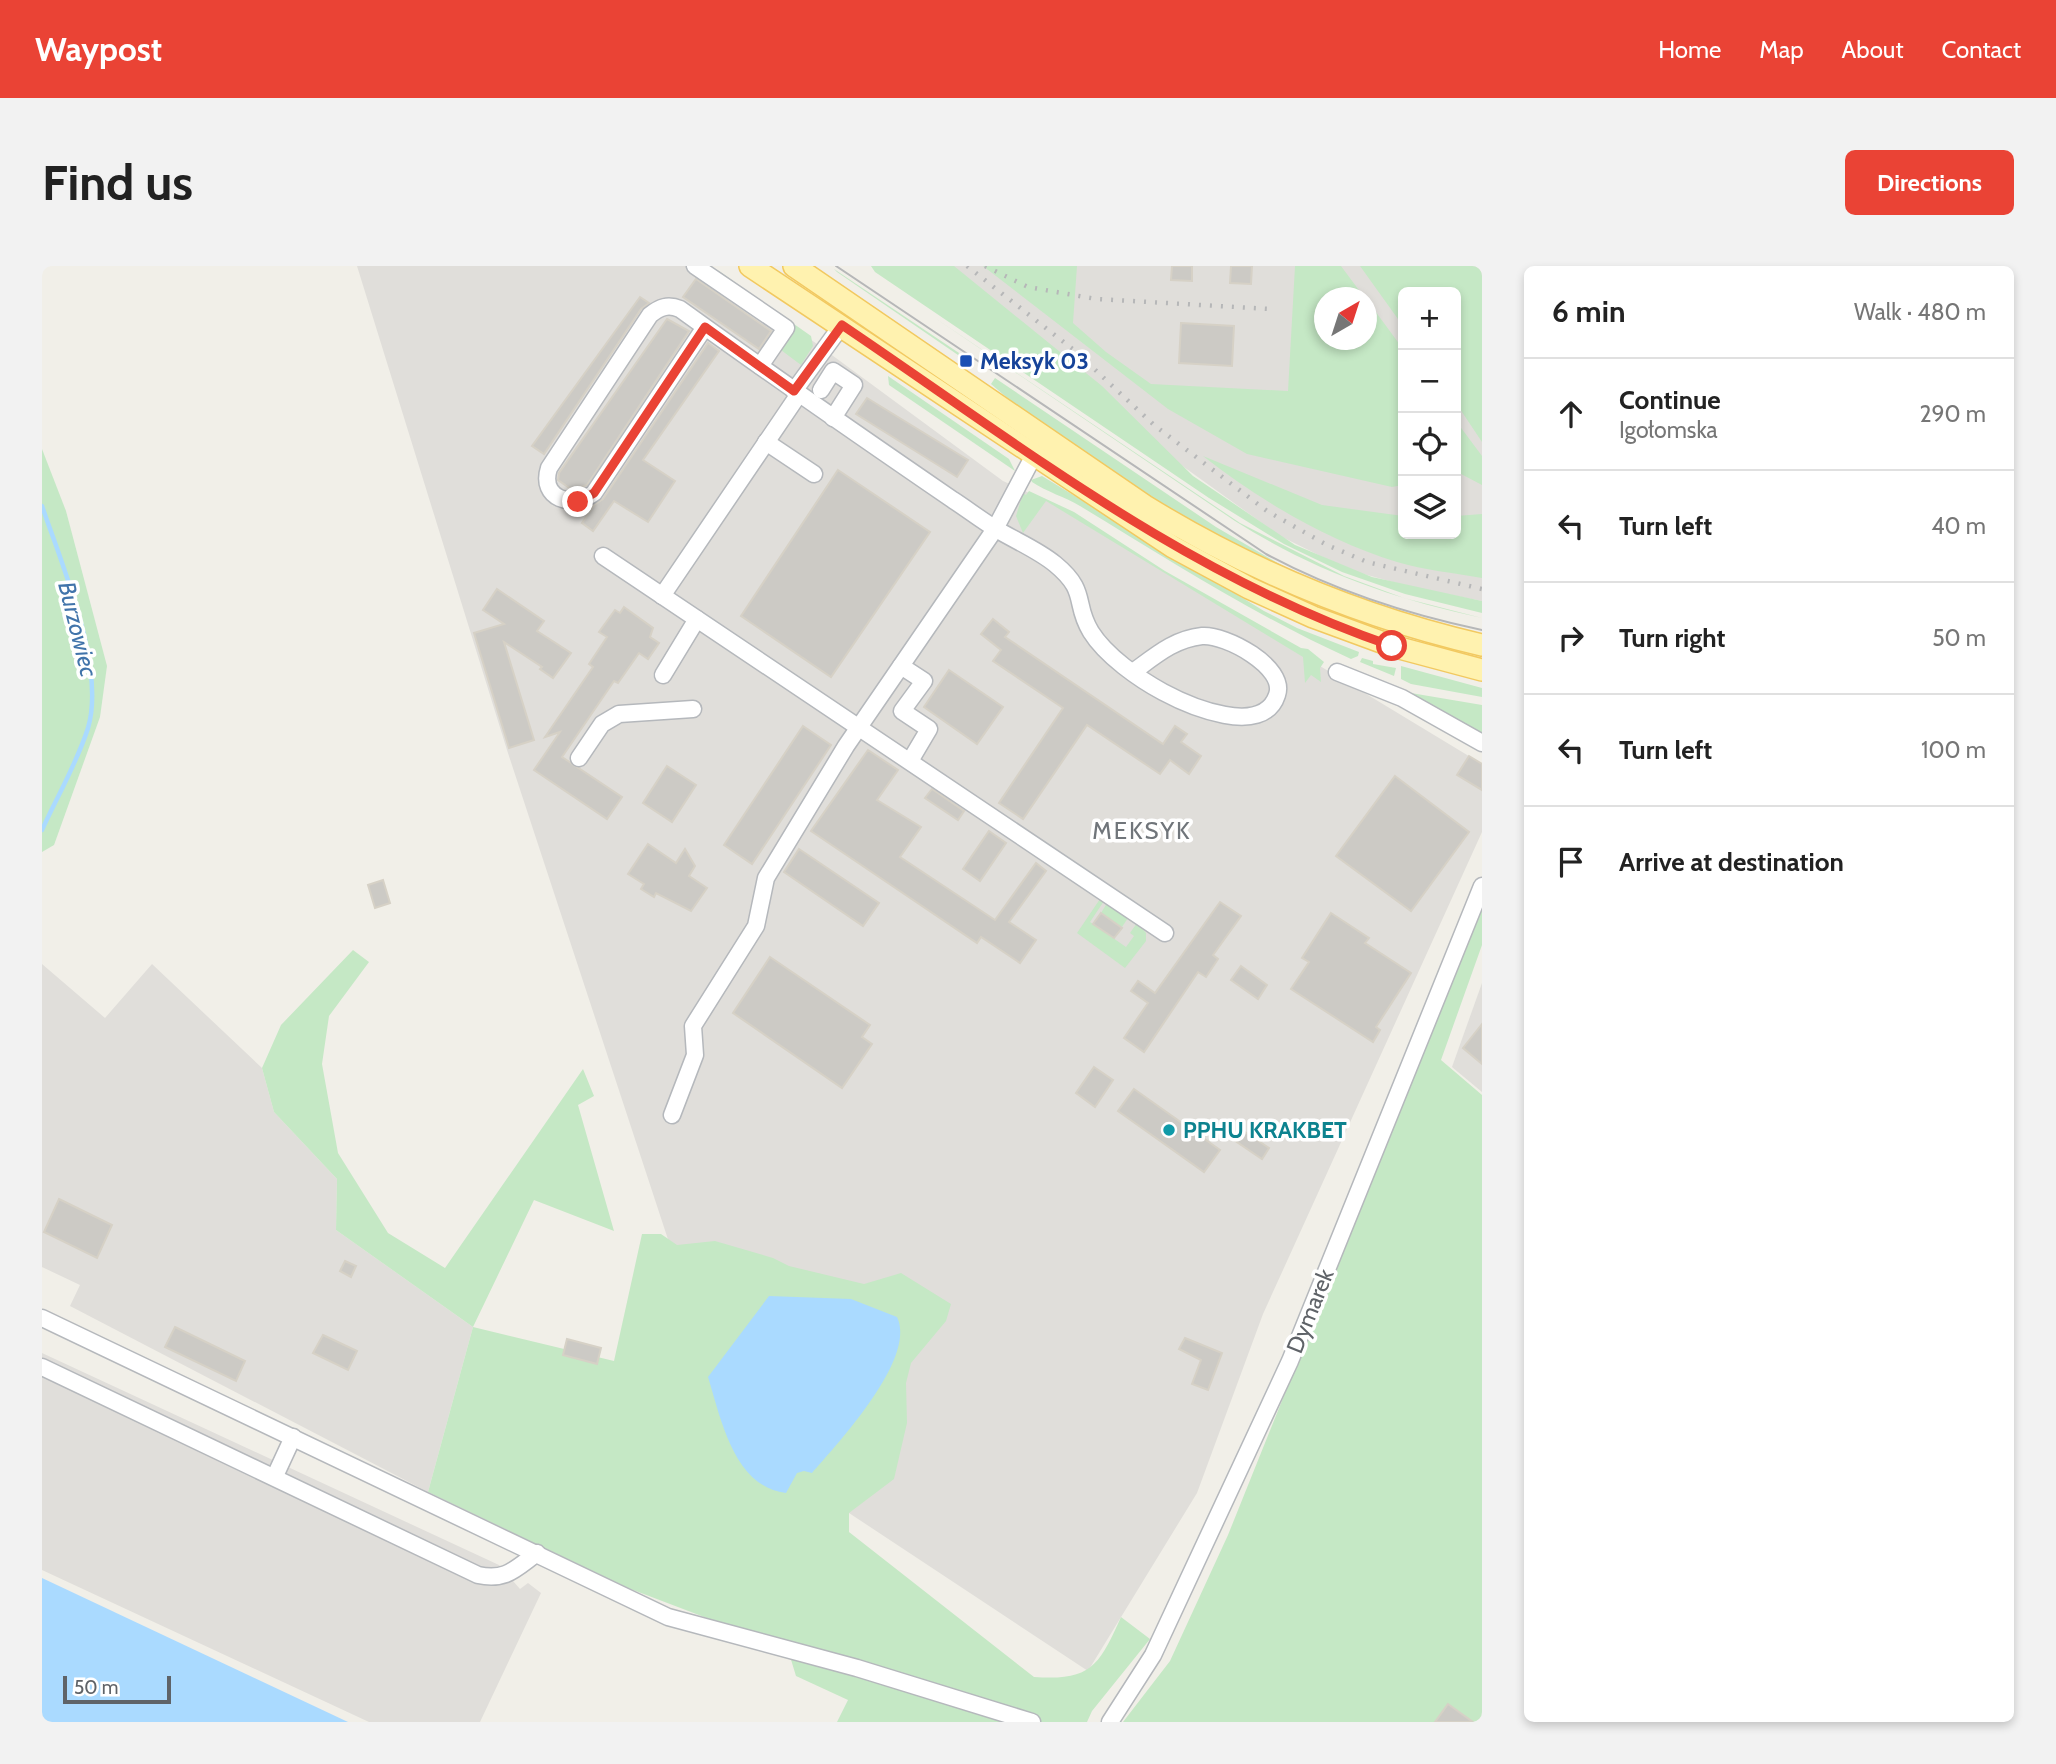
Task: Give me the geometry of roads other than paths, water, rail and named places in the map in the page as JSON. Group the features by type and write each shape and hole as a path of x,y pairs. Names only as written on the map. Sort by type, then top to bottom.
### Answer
{"main road":[{"path":"750,266 842,325 1033,457 1173,547 1249,589 1366,637 1482,670"},
{"path":"793,266 1144,506 1210,545 1281,580 1341,605 1407,626 1482,645"}],"street":[{"path":"695,266 786,328 761,366"},
{"path":"705,327 594,493 578,502 559,498 549,489 546,478 549,468 650,315 657,309 672,306 705,327 995,529 1052,561 1070,576 1081,594 1083,612 1091,632 1133,672 1161,691 1191,706 1224,715 1249,717 1266,710 1277,695 1277,680 1268,667 1230,642 1205,635 1177,642 1133,672"},
{"path":"662,596 842,325"},
{"path":"821,390 834,371 854,385 833,418"},
{"path":"766,442 814,474"},
{"path":"671,1115 695,1055 693,1026 756,926 765,878 859,728 995,529 1033,457"},
{"path":"603,556 1165,933"},
{"path":"663,675 697,619"},
{"path":"901,666 924,681 902,711 929,729 910,761"},
{"path":"1337,672 1402,698 1482,743"},
{"path":"579,758 609,718 619,714 693,709"},
{"name":"Dymarek","path":"1110,1722 1153,1656 1290,1361 1482,886"},
{"path":"42,1318 668,1616 857,1668 1032,1722"},
{"path":"42,1367 478,1575 495,1578 507,1574 537,1553"},
{"path":"275,1476 293,1437"}],"water":[{"path":"769,1296 851,1299 897,1317 900,1334 896,1354 872,1399 812,1473 797,1473 786,1493 768,1488 742,1465 725,1431 708,1377"},
{"path":"42,1578 348,1722 42,1722"}],"waterway":[{"name":"Burzowiec","path":"42,506 70,586 87,647 92,704 88,728 73,767 42,830"}],"tram line":[{"path":"836,266 1266,554 1371,600 1482,630"}],"railway":[{"path":"967,266 1075,351 1154,425 1267,511 1327,545 1367,562 1482,589"},
{"path":"985,266 1028,287 1096,299 1271,309"}],"place":[{"name":"Meksyk 03","path":"966,361"},
{"name":"PPHU KRAKBET","path":"1169,1130"}],"district":[{"name":"MEKSYK","path":"1142,830"}]}
